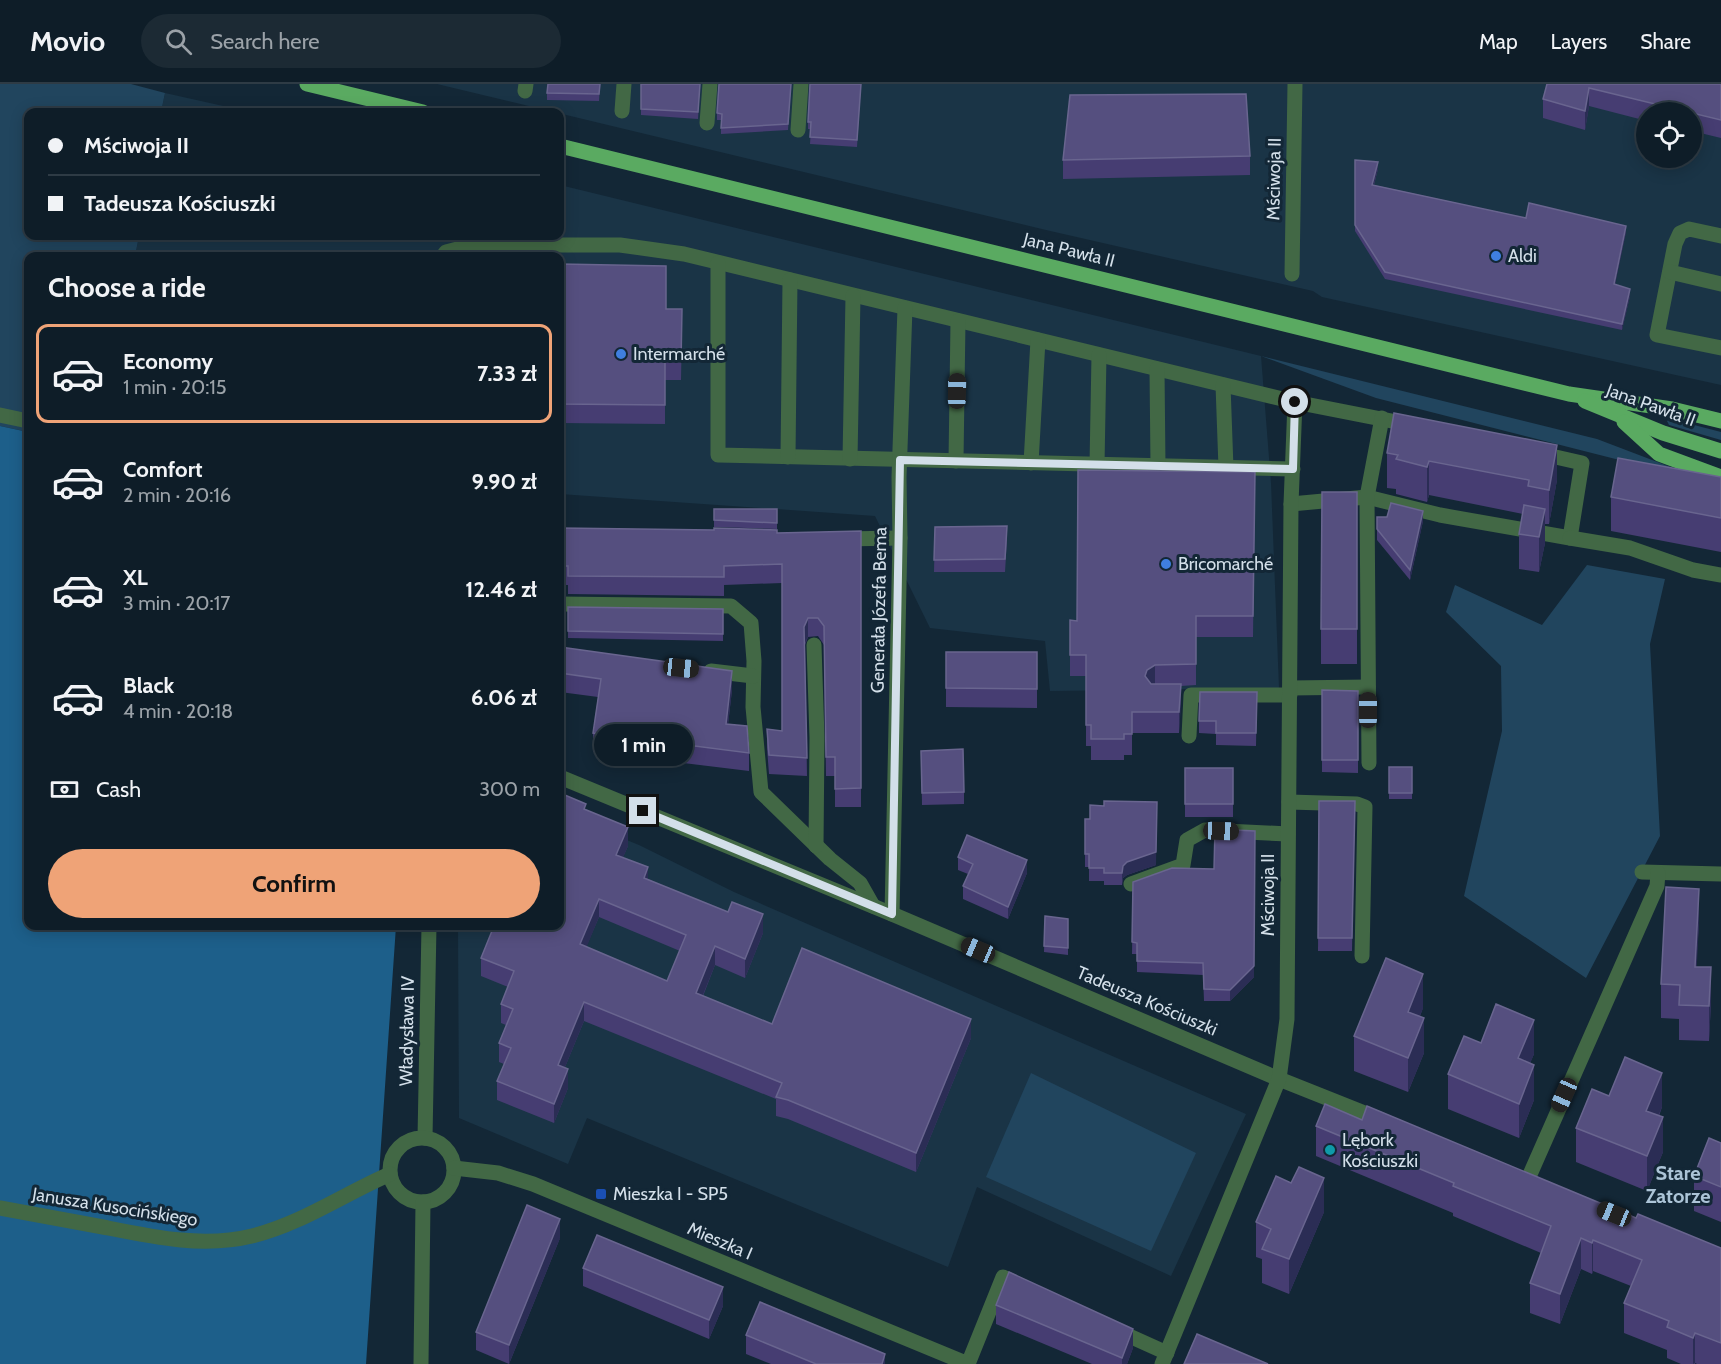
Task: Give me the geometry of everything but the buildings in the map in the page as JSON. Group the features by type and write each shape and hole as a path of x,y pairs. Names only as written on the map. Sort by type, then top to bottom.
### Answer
{"main road":[{"path":"307,84 406,108"},
{"name":"Jana Pawła II","path":"564,147 1569,394 1672,409 1721,421"},
{"name":"Jana Pawła II","path":"1569,394 1663,433 1721,451"},
{"path":"1618,416 1659,454 1721,477"}],"street":[{"path":"622,111 624,84"},
{"path":"707,123 710,84"},
{"path":"798,130 801,84"},
{"path":"1288,84 1295,84"},
{"name":"Mściwoja II","path":"1292,274 1295,84"},
{"path":"1721,236 1689,229 1680,233 1657,336 1721,348"},
{"path":"446,252 465,247 620,245 684,254 1295,402 1427,428"},
{"path":"718,263 718,455 1293,469"},
{"path":"1670,272 1721,284"},
{"path":"788,457 790,280"},
{"path":"850,459 853,296"},
{"name":"Generała Józefa Bema","path":"892,914 905,308"},
{"path":"956,461 958,321"},
{"path":"1031,463 1038,340"},
{"path":"1097,465 1099,355"},
{"path":"1157,369 1158,466"},
{"path":"1223,385 1226,468"},
{"name":"Mściwoja II","path":"1165,1359 1279,1079 1287,1019 1291,504 1295,402"},
{"path":"0,416 24,419"},
{"path":"1368,763 1367,497 1382,418"},
{"path":"1527,451 1582,463 1570,538"},
{"path":"1291,504 1367,497 1440,514 1630,548 1694,570 1721,575"},
{"path":"833,539 900,538"},
{"path":"564,604 731,606 751,623 753,707 761,792 816,846 860,883 873,906"},
{"path":"814,645 817,738 816,846"},
{"path":"700,670 753,676"},
{"path":"1173,695 1368,687"},
{"path":"1189,736 1191,695"},
{"name":"Tadeusza Kościuszki","path":"564,779 1395,1126"},
{"path":"1289,802 1357,804 1365,807 1362,956"},
{"path":"1131,884 1183,865 1187,840 1205,830 1288,834"},
{"path":"1642,873 1721,874"},
{"path":"1527,1179 1657,886 1659,873"},
{"name":"Władysława IV","path":"425,1138 429,930"},
{"path":"425,1138 448,1151 454,1168 449,1187 442,1195 423,1202 411,1201 401,1195 393,1186 390,1174 393,1156 399,1148 415,1139 425,1138"},
{"name":"Mieszka I","path":"454,1168 498,1173 533,1184 968,1364"},
{"name":"Janusza Kusocińskiego","path":"0,1208 160,1238 212,1242 253,1236 297,1221 358,1188 390,1174"},
{"path":"421,1364 423,1202"},
{"path":"968,1364 1003,1277 1034,1292"},
{"path":"1105,1325 1165,1359"}],"shaded area":[{"path":"0,84 131,84 165,93 162,108 24,108 24,240 138,240 136,252 24,252 24,431 0,426"},
{"path":"437,84 1721,84 1721,385 1322,297 1313,291 1046,230 564,114 564,108 537,108"},
{"path":"165,93 232,108 162,108"},
{"path":"564,186 1261,356 1271,483 1279,688 1050,691 1045,641 930,628 875,516 564,494 564,252 136,252 138,240 564,240"},
{"path":"1261,356 1597,439 1681,471 1647,467 1376,398"},
{"path":"1671,419 1721,432 1721,440 1669,425 1667,421"},
{"path":"0,426 24,431 24,930 396,930 366,1364 0,1364"},
{"path":"1587,565 1665,579 1650,644 1660,836 1586,978 1464,896 1502,731 1501,666 1446,612 1455,585 1542,625"},
{"path":"564,815 639,845 734,892 1246,1114 1171,1276 977,1187 948,1267 587,1118 568,1164 459,1118 458,930 564,930"},
{"path":"1031,1073 1196,1153 1151,1251 986,1177"}],"place":[{"name":"Aldi","path":"1496,256"},
{"name":"Intermarché","path":"621,354"},
{"name":"Bricomarché","path":"1166,564"},
{"name":"Lębork Kościuszki","path":"1330,1150"},
{"name":"Mieszka I - SP5","path":"601,1194"}],"district":[{"name":"Stare Zatorze","path":"1678,1184"}],"route":[{"path":"643,811 892,914 900,460 1293,469 1295,402"}]}
